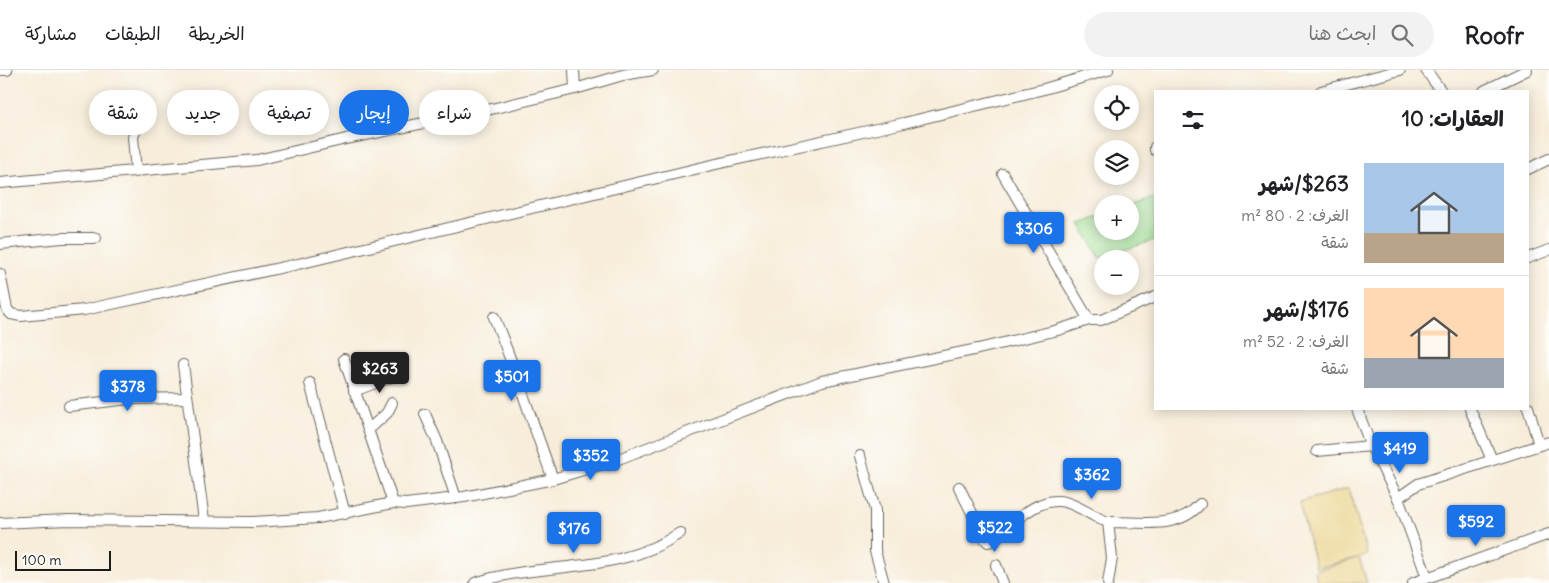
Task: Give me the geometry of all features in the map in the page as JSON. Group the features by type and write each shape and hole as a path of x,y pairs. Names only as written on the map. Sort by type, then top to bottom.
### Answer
{"street":[{"path":"0,70 7,70"},
{"path":"574,70 575,90"},
{"path":"0,184 257,160 575,90 622,75 653,70"},
{"path":"0,274 6,305 11,314 16,316 84,310 298,264 706,166 904,123 1044,89 1108,70"},
{"path":"1325,90 1400,70"},
{"path":"1426,70 1440,90"},
{"path":"1486,90 1527,70"},
{"path":"134,135 136,172"},
{"path":"1529,169 1549,159"},
{"path":"1003,174 1089,320"},
{"path":"0,244 62,238 96,238"},
{"path":"1529,258 1549,250"},
{"path":"0,523 59,520 253,522 318,518 346,514 393,503 406,504 456,498 553,479 614,461 822,380 978,349 1058,330 1089,320 1101,320 1154,297"},
{"path":"494,317 509,353 517,383 553,479"},
{"path":"344,360 393,503"},
{"path":"183,365 204,520"},
{"path":"354,391 397,375"},
{"path":"310,383 346,514"},
{"path":"69,406 129,399 187,398"},
{"path":"368,430 387,413 392,403"},
{"path":"1398,498 1418,484 1544,443 1529,409"},
{"path":"1356,410 1371,446 1398,498 1427,578"},
{"path":"1470,410 1492,460"},
{"path":"425,414 437,442 456,498"},
{"path":"1317,451 1371,446"},
{"path":"860,456 875,510 875,551 884,583"},
{"path":"959,487 988,542 992,541 1029,510 1045,502 1066,502 1108,522 1154,523 1179,520 1193,512 1200,504"},
{"path":"1108,522 1112,558 1108,583"},
{"path":"474,583 538,569 594,565 622,559 649,551 680,533"},
{"path":"1413,583 1549,534"},
{"path":"996,565 1003,583"}],"green space":[{"path":"1154,198 1154,240 1124,250 1095,250 1080,224 1094,219 1094,240 1139,240 1139,203"}],"sand":[{"path":"1349,488 1367,555 1359,557 1367,583 1318,583 1315,571 1357,558 1316,568 1299,502"}]}
